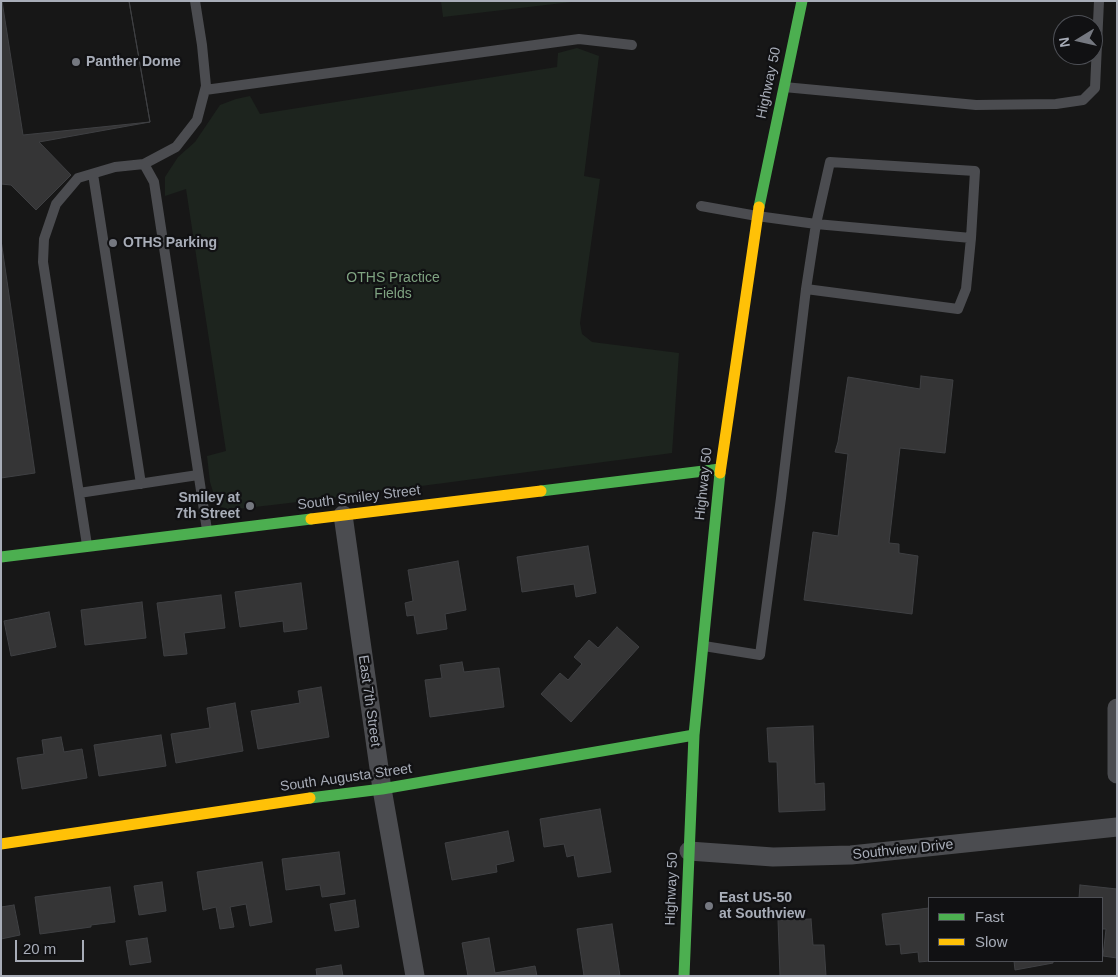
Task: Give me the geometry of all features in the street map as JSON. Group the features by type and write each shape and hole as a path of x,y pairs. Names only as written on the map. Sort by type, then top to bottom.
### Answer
{"street":[{"name":"Highway 50","path":"684,976 694,735 720,469 757,216 802,1"},
{"name":"South Smiley Street","path":"1,557 720,469"},
{"name":"East 7th Street","path":"343,514 382,789 415,976"},
{"path":"1117,708 1117,774"},
{"name":"South Augusta Street","path":"1,844 247,806 382,789 694,735"},
{"name":"Southview Drive","path":"689,851 773,858 851,855 1117,827"}],"lane":[{"path":"88,546 42,262 44,239 56,204 78,178 115,166 144,164 176,147 197,120 205,90 202,45 195,1"},
{"path":"783,87 976,105 1056,104 1083,100 1095,88 1099,1"},
{"path":"205,90 579,39 632,45"},
{"path":"703,646 760,655 806,288 816,224 830,162 975,171 966,288 958,309 806,288"},
{"path":"144,164 154,182 207,531"},
{"path":"93,174 141,484"},
{"path":"702,206 816,224 971,238"},
{"path":"79,494 198,476"}],"green space":[{"path":"441,1 580,1 443,17"},
{"name":"OTHS Practice Fields","path":"577,48 599,56 584,176 600,179 580,323 582,334 592,342 679,353 672,453 229,510 217,505 210,482 207,456 226,451 186,189 165,196 165,177 178,157 195,142 220,105 236,99 250,96 260,114 557,67 558,53"}],"building":[{"name":"Panther Dome","path":"1,1 129,1 150,122 39,142 71,175 36,210 11,185 1,184"},
{"name":"Panther Dome","path":"2,1 129,1 150,122 23,135"},
{"path":"1,240 35,473 1,478"},
{"path":"921,376 953,380 945,453 900,448 889,543 899,544 899,553 918,556 912,614 804,600 813,532 838,536 848,454 835,452 848,377 920,389"},
{"path":"588,546 596,593 576,597 574,584 522,592 517,557"},
{"path":"458,561 466,610 445,614 447,629 417,634 414,615 407,616 405,603 413,601 408,570"},
{"path":"301,583 307,629 284,632 283,621 240,627 235,592"},
{"path":"221,595 225,628 184,633 187,654 164,656 157,603"},
{"path":"142,602 146,638 85,645 81,610"},
{"path":"49,612 56,647 11,656 4,621"},
{"path":"617,627 639,647 571,722 541,694 560,673 568,680 582,664 574,657 589,640 598,648"},
{"path":"462,662 464,672 499,668 504,707 430,717 425,680 442,678 440,665"},
{"path":"321,687 329,737 258,749 251,711 300,703 298,691"},
{"path":"235,703 243,751 176,763 171,734 210,728 207,708"},
{"path":"813,726 815,784 824,783 825,810 779,812 777,762 769,762 767,728"},
{"path":"161,735 166,766 99,776 94,745"},
{"path":"61,737 64,752 82,749 87,778 22,789 17,758 44,754 42,740"},
{"path":"600,809 611,872 578,877 574,855 567,857 564,844 544,847 540,819"},
{"path":"508,831 514,861 496,865 497,872 452,880 445,843"},
{"path":"339,852 345,894 322,897 320,885 286,890 282,859"},
{"path":"262,862 272,922 250,926 246,904 230,907 234,927 220,929 216,907 203,910 197,872"},
{"path":"162,882 166,911 139,915 134,886"},
{"path":"1080,885 1117,889 1117,958 1103,956 1106,929 1103,929 1103,897 1079,897"},
{"path":"110,887 115,922 40,934 35,897"},
{"path":"355,900 359,927 335,931 330,904"},
{"path":"14,905 20,935 1,939 1,907"},
{"path":"928,908 928,961 919,962 918,952 901,954 900,944 886,945 882,914"},
{"path":"811,919 813,945 824,945 826,976 780,976 778,920"},
{"path":"612,924 620,976 584,976 577,929"},
{"path":"147,938 151,962 130,965 126,941"},
{"path":"489,938 495,973 535,966 537,976 468,976 462,943"},
{"path":"1014,962 1053,962 1053,963 1015,970"},
{"path":"341,965 343,976 317,976 316,969"}],"traffic: fast":[{"path":"759,207 802,1"},
{"path":"541,491 720,469"},
{"path":"684,976 694,735 720,473"},
{"path":"1,557 311,519"},
{"path":"310,798 382,789 694,735"}],"traffic: slow":[{"path":"720,473 759,207"},
{"path":"311,519 541,491"},
{"path":"1,844 310,798"}],"place":[{"name":"Panther Dome","path":"76,62"},
{"name":"OTHS Parking","path":"113,243"},
{"name":"Smiley at 7th Street","path":"250,506"},
{"name":"East US-50 at Southview","path":"709,906"}]}
